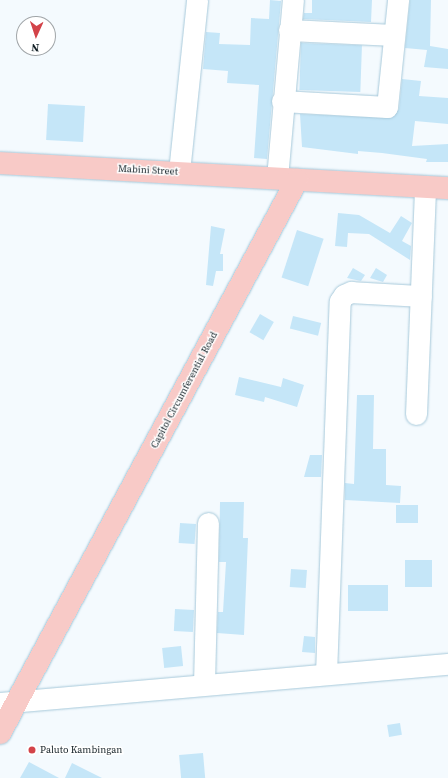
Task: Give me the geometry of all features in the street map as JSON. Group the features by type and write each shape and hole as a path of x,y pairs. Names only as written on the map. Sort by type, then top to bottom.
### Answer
{"main road":[{"name":"Mabini Street","path":"0,162 287,179"},
{"path":"287,179 448,188"},
{"name":"Capitol Circumferential Road","path":"0,733 9,702 287,179"}],"street":[{"path":"179,172 197,0"},
{"path":"287,179 282,101 293,0"},
{"path":"282,101 387,107 398,0"},
{"path":"289,30 394,35"},
{"path":"416,414 425,187"},
{"path":"326,674 340,300 351,292 421,296"},
{"path":"204,684 208,523"},
{"path":"9,702 448,664"}],"building":[{"path":"270,0 281,1 267,159 254,158 259,85 227,83 228,71 203,69 206,32 220,33 219,44 250,45 251,18 269,19"},
{"path":"312,0 372,0 371,22 303,19 304,13 312,13"},
{"path":"410,0 431,0 430,46 448,49 448,69 424,67 427,50 405,48"},
{"path":"301,43 362,45 360,92 299,90"},
{"path":"402,79 421,81 419,96 448,98 448,124 415,121 412,146 448,144 448,162 426,162 427,159 382,153 358,151 358,154 302,147 300,114 392,118 399,109"},
{"path":"48,104 85,106 83,142 46,140"},
{"path":"338,213 359,215 390,233 401,216 412,223 402,241 411,246 410,260 369,234 348,233 347,247 335,246"},
{"path":"211,226 225,229 220,254 223,254 223,271 216,271 213,286 206,285"},
{"path":"297,230 324,239 308,286 282,278"},
{"path":"353,268 365,275 361,281 347,278"},
{"path":"376,268 387,275 383,282 370,278"},
{"path":"260,314 274,322 263,340 250,332"},
{"path":"293,316 321,323 318,336 290,329"},
{"path":"239,377 281,387 283,378 304,385 297,407 265,397 264,402 235,395"},
{"path":"357,395 374,395 373,449 386,449 386,485 401,486 400,503 345,500 345,483 354,484"},
{"path":"310,455 322,455 321,477 304,477"},
{"path":"220,502 244,502 243,538 248,538 244,635 217,633 218,612 223,612 226,562 219,562"},
{"path":"396,505 418,505 418,523 396,523"},
{"path":"180,523 196,524 195,544 179,543"},
{"path":"405,560 432,560 432,587 405,587"},
{"path":"291,569 307,570 306,588 290,587"},
{"path":"348,585 388,585 388,611 348,611"},
{"path":"175,609 194,610 193,632 174,631"},
{"path":"304,636 315,637 315,653 302,652"},
{"path":"181,646 183,666 164,668 162,648"},
{"path":"400,723 402,735 389,737 387,725"},
{"path":"203,753 205,778 181,778 179,755"},
{"path":"29,762 59,778 20,778"},
{"path":"72,763 102,778 65,778"}],"place":[{"name":"Paluto Kambingan","path":"32,750"}]}
